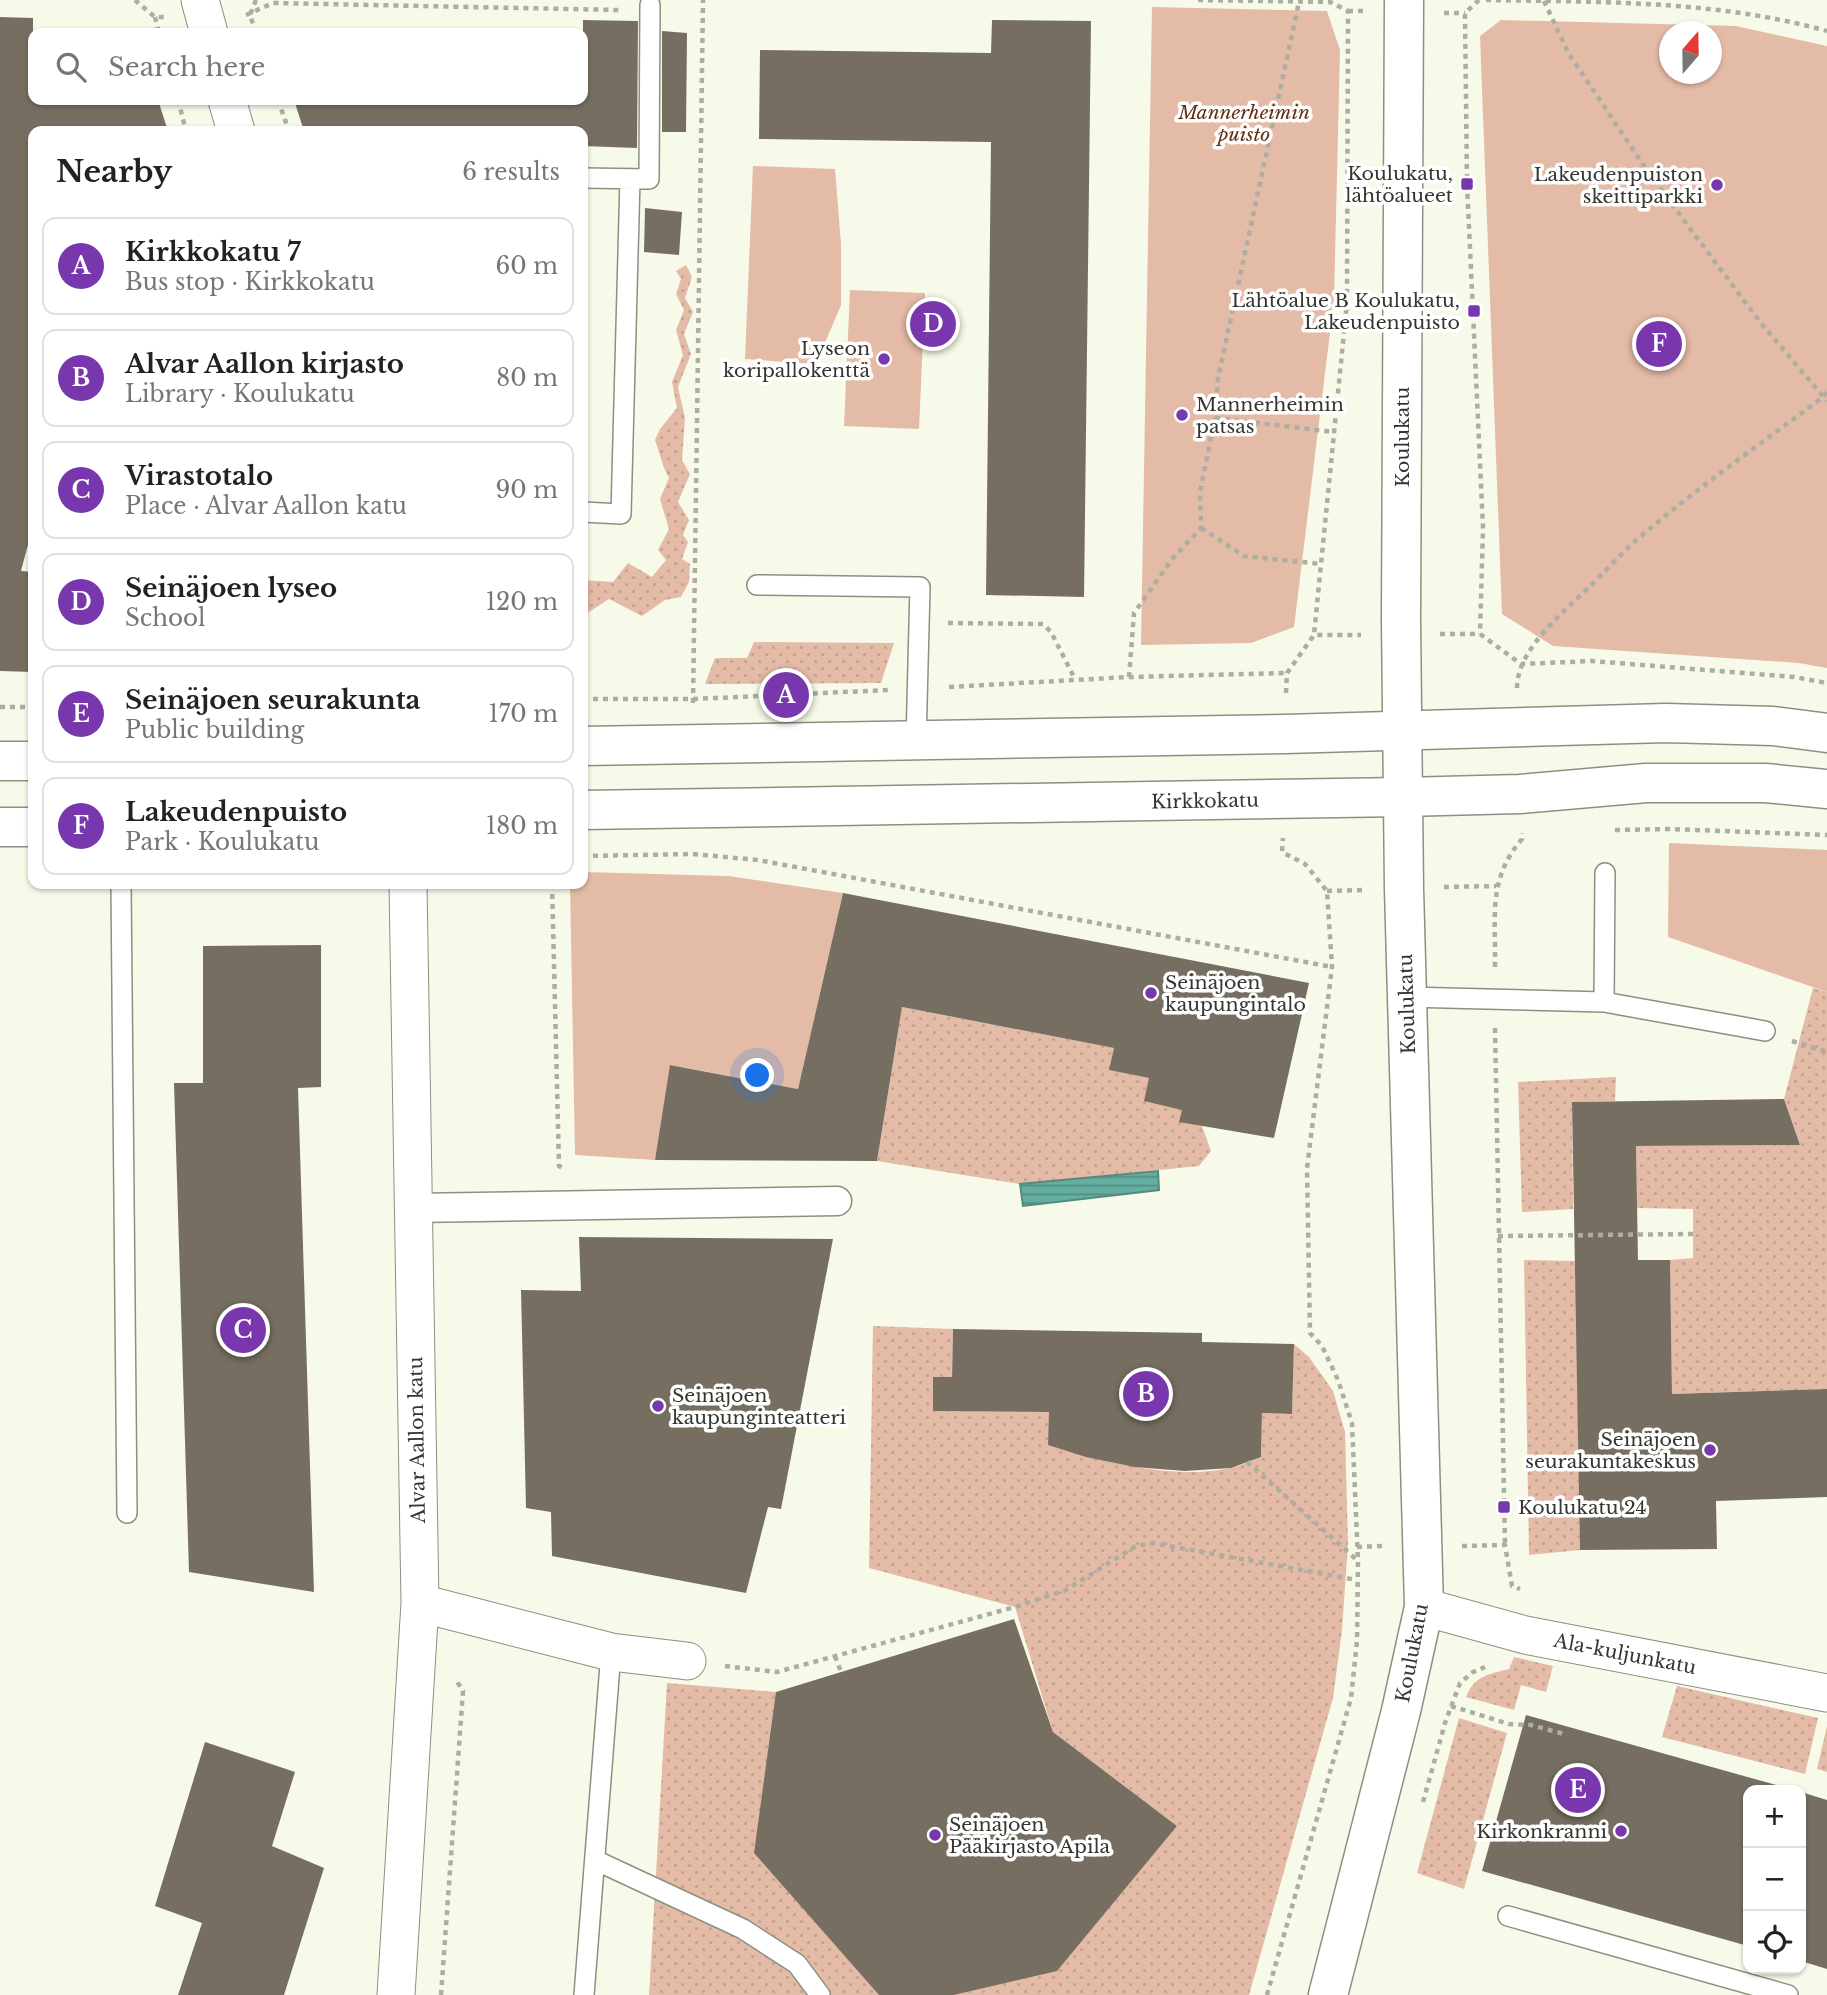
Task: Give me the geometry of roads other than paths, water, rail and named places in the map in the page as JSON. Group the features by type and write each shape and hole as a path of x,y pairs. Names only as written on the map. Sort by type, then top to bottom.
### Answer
{"main road":[{"name":"Koulukatu","path":"1328,1995 1424,1607 1402,730 1404,0"},
{"path":"588,746 719,742 916,742 1666,723 1773,726 1827,733"},
{"path":"0,761 28,761"},
{"name":"Kirkkokatu","path":"588,810 1403,797 1520,794 1646,783 1765,783 1827,789"},
{"path":"0,827 28,827"}],"street":[{"path":"200,0 208,28"},
{"path":"228,105 235,126"},
{"name":"Alvar Aallon katu","path":"396,1995 420,1603 408,889"},
{"path":"413,1208 837,1201"},
{"path":"420,1603 611,1652 687,1661"},
{"name":"Ala-kuljunkatu","path":"1424,1607 1503,1629 1827,1693"}],"lane":[{"path":"588,178 649,180 650,5"},
{"path":"588,512 621,514 630,179"},
{"path":"757,585 920,587 916,742"},
{"path":"1604,1002 1605,873"},
{"path":"121,889 127,1513"},
{"path":"1407,997 1604,1002 1765,1031"},
{"path":"584,1995 611,1652"},
{"path":"595,1860 743,1928 797,1964 820,1995"},
{"path":"1508,1916 1788,1995"}],"water":[{"path":"1158,1171 1159,1190 1023,1206 1020,1184"}],"place":[{"name":"Koulukatu, lähtöalueet","path":"1467,184"},
{"name":"Lakeudenpuiston skeittiparkki","path":"1717,185"},
{"name":"Lähtöalue B Koulukatu, Lakeudenpuisto","path":"1474,311"},
{"name":"Seinäjoen lyseo","path":"933,324"},
{"name":"Lakeudenpuisto","path":"1659,344"},
{"name":"Lyseon koripallokenttä","path":"884,359"},
{"name":"Mannerheimin patsas","path":"1182,415"},
{"name":"Kirkkokatu 7","path":"786,695"},
{"name":"Seinäjoen kaupungintalo","path":"1151,993"},
{"name":"Virastotalo","path":"243,1330"},
{"name":"Alvar Aallon kirjasto","path":"1146,1394"},
{"name":"Seinäjoen kaupunginteatteri","path":"658,1406"},
{"name":"Seinäjoen seurakuntakeskus","path":"1710,1450"},
{"name":"Koulukatu 24","path":"1504,1507"},
{"name":"Seinäjoen seurakunta","path":"1578,1790"},
{"name":"Kirkonkranni","path":"1621,1831"},
{"name":"Seinäjoen Pääkirjasto Apila","path":"935,1835"}],"park label":[{"name":"Mannerheimin puisto","path":"1244,123"}]}
